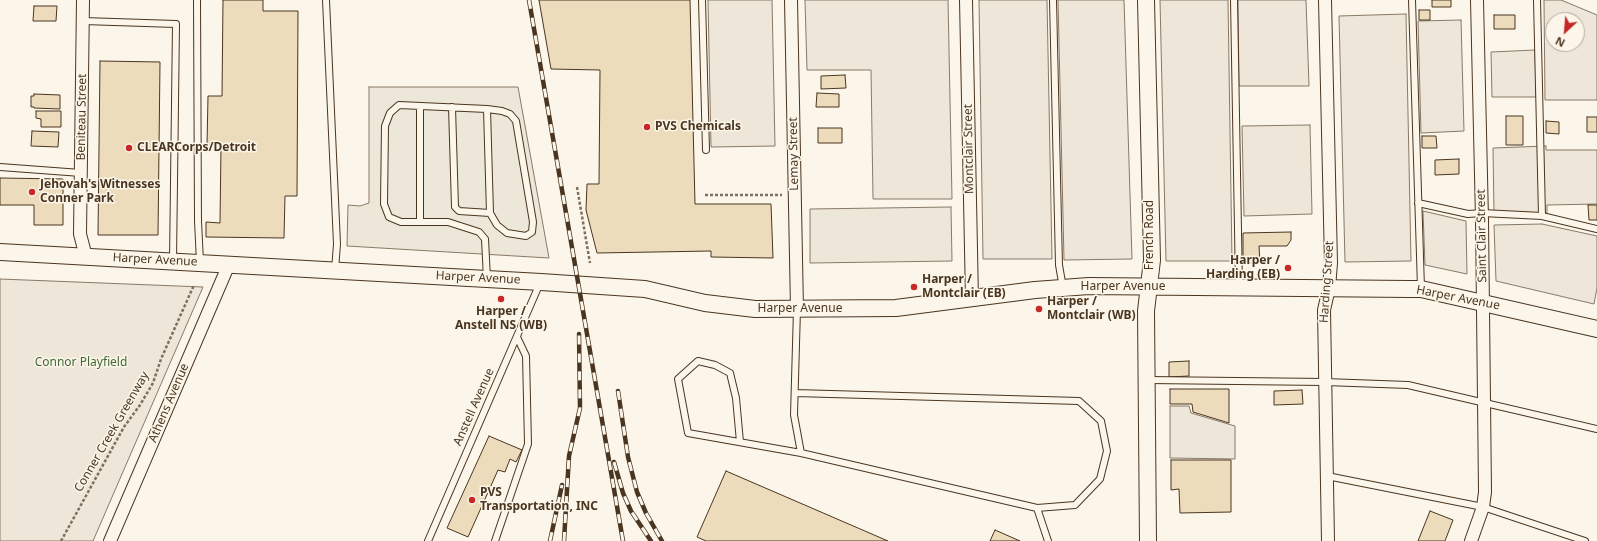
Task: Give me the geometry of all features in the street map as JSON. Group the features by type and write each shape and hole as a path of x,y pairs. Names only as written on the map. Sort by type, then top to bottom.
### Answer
{"main road":[{"name":"French Road","path":"1146,0 1152,260 1146,311 1148,541"},
{"name":"Harper Avenue","path":"0,252 335,270 645,289 705,303 754,309 896,308 1063,288 1149,286 1421,289 1597,328"}],"street":[{"name":"Beniteau Street","path":"83,0 80,234 86,257"},
{"name":"Lemay Street","path":"791,0 797,309"},
{"name":"Montclair Street","path":"966,0 972,299"},
{"name":"Harding Street","path":"1325,0 1331,263 1329,288 1324,310 1328,541"},
{"name":"Saint Clair Street","path":"1471,541 1483,507 1485,492 1484,303 1477,0"},
{"name":"Athens Avenue","path":"110,541 229,264"}],"lane":[{"path":"197,0 198,213 200,263"},
{"path":"326,0 337,244 335,270"},
{"path":"702,0 706,150"},
{"path":"1053,0 1059,265 1063,288"},
{"path":"1234,0 1239,287"},
{"path":"1412,0 1421,289"},
{"path":"1537,0 1542,216"},
{"path":"83,21 176,24 173,261"},
{"path":"486,279 485,239 479,232 448,222 401,222 389,217 384,204 385,126 390,113 399,105 487,109 502,111 510,114 516,121 533,222 532,232 526,236 507,233 497,225 490,213 487,109"},
{"path":"420,106 420,222"},
{"path":"452,107 456,207 459,211 490,213"},
{"path":"0,167 81,173"},
{"path":"1418,203 1468,214 1482,213 1542,216 1597,229"},
{"name":"Anstell Avenue","path":"428,541 541,282"},
{"path":"797,309 794,415 801,453"},
{"path":"495,541 528,444 526,356 517,337"},
{"path":"740,442 736,398 730,373 715,365 698,361 678,379 688,433 801,453 1037,508 1075,505 1100,479 1107,451 1101,421 1079,401 795,393"},
{"path":"1147,380 1325,382 1408,385 1597,429"},
{"path":"1327,476 1483,507 1585,541"},
{"path":"1037,508 1048,541"}],"path":[{"path":"577,187 590,263"},
{"path":"705,195 782,195"},
{"name":"Conner Creek Greenway","path":"61,541 124,427 140,405 152,383 194,285"}],"green space":[{"path":"708,0 772,0 775,146 711,147"},
{"path":"805,0 948,0 952,199 873,199 871,70 807,70"},
{"path":"979,0 1047,0 1052,259 983,259"},
{"path":"1058,0 1124,0 1132,259 1064,260"},
{"path":"1160,0 1228,0 1232,261 1166,261"},
{"path":"1238,0 1306,0 1309,86 1239,86"},
{"path":"1544,0 1561,0 1597,15 1597,100 1545,100"},
{"path":"1406,14 1411,261 1345,262 1339,16"},
{"path":"1461,20 1464,131 1421,133 1418,21"},
{"path":"1535,50 1536,97 1492,97 1491,52"},
{"path":"1310,125 1312,214 1244,216 1242,126"},
{"path":"1546,146 1546,150 1597,150 1597,204 1547,205 1547,213 1494,213 1493,148"},
{"path":"1423,211 1466,221 1467,274 1425,265"},
{"path":"1542,224 1597,236 1597,288 1594,304 1496,281 1494,225"},
{"name":"Connor Playfield","path":"0,279 203,287 93,541 0,541"}],"shaded area":[{"path":"369,87 518,87 549,258 347,246 348,205 360,206 369,203"},
{"path":"951,207 952,261 810,263 810,209"},
{"path":"1170,406 1189,406 1191,413 1235,426 1235,459 1170,458"}],"building":[{"path":"223,0 263,0 263,11 298,11 297,196 285,196 284,238 206,237 206,222 220,223 221,145 207,145 208,96 222,96"},
{"name":"PVS Chemicals","path":"539,0 690,0 695,204 771,204 773,258 711,257 711,251 597,253 586,210 587,184 599,184 600,70 551,69"},
{"path":"1432,0 1451,0 1451,7 1432,7"},
{"path":"34,6 57,6 56,21 33,21"},
{"path":"1419,10 1430,10 1430,20 1419,20"},
{"path":"1494,15 1515,15 1515,29 1494,29"},
{"name":"CLEARCorps/Detroit","path":"100,61 160,62 158,235 98,235"},
{"path":"845,75 846,88 821,89 821,76"},
{"path":"817,93 839,94 839,107 816,107"},
{"path":"34,94 60,95 60,109 31,107 31,96 34,96"},
{"path":"36,111 61,111 61,127 41,127 41,119 36,118"},
{"path":"1506,116 1523,116 1523,145 1506,145"},
{"path":"1587,117 1597,117 1597,132 1587,132"},
{"path":"1546,121 1559,122 1559,134 1546,133"},
{"path":"818,128 842,128 842,143 818,143"},
{"path":"32,131 59,132 58,147 31,146"},
{"path":"1422,136 1436,136 1437,148 1422,148"},
{"path":"1459,159 1459,174 1435,175 1435,160"},
{"name":"Jehovah's Witnesses Conner Park","path":"0,178 63,179 63,225 34,225 34,205 0,205"},
{"path":"1588,205 1597,205 1597,220 1589,220"},
{"path":"1291,232 1291,240 1287,246 1259,246 1260,263 1243,263 1243,233"},
{"path":"1189,361 1189,376 1169,377 1169,362"},
{"path":"1170,389 1229,389 1229,423 1193,412 1192,404 1170,404"},
{"path":"1302,390 1303,404 1274,405 1274,391"},
{"name":"PVS Transportation, INC","path":"489,436 522,450 516,462 510,459 505,472 498,470 468,537 447,528"},
{"path":"1171,460 1231,460 1231,512 1180,513 1179,489 1171,490"},
{"path":"726,471 888,541 706,541 697,537"},
{"path":"1430,511 1453,520 1445,541 1418,541"},
{"path":"995,530 1020,541 990,541"}],"railway":[{"path":"529,0 623,541"},
{"path":"564,541 569,456 580,408 579,334"},
{"path":"618,391 628,457 637,492 646,513 662,541"},
{"path":"614,462 623,493 631,511 651,541"},
{"path":"550,541 562,485"}],"place":[{"name":"PVS Chemicals","path":"647,127"},
{"name":"CLEARCorps/Detroit","path":"129,148"},
{"name":"Jehovah's Witnesses Conner Park","path":"32,192"},
{"name":"Harper / Harding (EB)","path":"1288,268"},
{"name":"Harper / Montclair (EB)","path":"914,287"},
{"name":"Harper / Anstell NS (WB)","path":"501,299"},
{"name":"Harper / Montclair (WB)","path":"1039,309"},
{"name":"PVS Transportation, INC","path":"472,500"}]}
